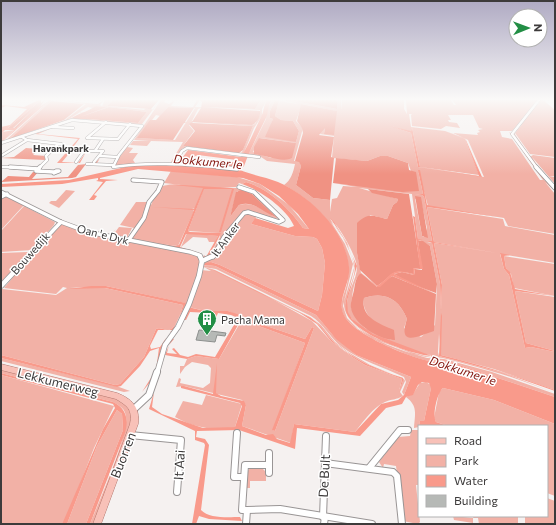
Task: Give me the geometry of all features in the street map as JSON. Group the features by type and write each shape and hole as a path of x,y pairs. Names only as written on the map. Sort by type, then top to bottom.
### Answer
{"main road":[{"name":"Lekkumerweg","path":"1,367 115,395 127,401 134,409"},
{"name":"Buorren","path":"97,524 130,435 135,419 134,409"}],"street":[{"path":"1,143 59,124"},
{"path":"103,124 87,138 118,139 130,124"},
{"path":"114,166 118,157 142,126 133,124"},
{"path":"520,124 512,134 542,175 555,188"},
{"path":"50,127 71,129"},
{"path":"22,137 27,140 60,144 46,156 47,160 36,171 54,172"},
{"path":"95,151 104,139"},
{"path":"1,156 27,140"},
{"path":"174,164 182,151 187,148 259,157"},
{"path":"76,162 84,151 103,151 94,162"},
{"path":"100,156 118,157"},
{"path":"87,164 114,166 138,163 174,164 237,169"},
{"path":"1,167 39,169"},
{"path":"128,241 144,218 149,202 158,191 162,182 133,180"},
{"name":"It Anker","path":"202,261 213,257 224,237 244,213 248,212 277,221 282,220 254,192 239,187"},
{"name":"Oan 'e Dyk","path":"1,192 61,222 93,234 190,252 201,256 202,261"},
{"path":"1,197 6,194"},
{"name":"Bouwedijk","path":"1,286 61,222"},
{"path":"134,409 147,400 153,388 164,346 181,321 195,287 202,261"},
{"path":"369,468 400,430 408,430"},
{"path":"237,433 234,477 244,477"},
{"name":"It Aai","path":"130,435 180,440 177,492"},
{"name":"De Bult","path":"324,519 326,436"},
{"path":"269,453 269,473"},
{"path":"325,462 393,472 397,476 402,524"},
{"path":"235,465 269,465"},
{"path":"244,465 242,510 280,509 324,519 372,524"},
{"path":"246,524 247,510"}],"green space":[{"path":"23,124 26,124 10,139 56,124 8,141 1,143 1,134 3,132 14,130 3,141 4,142"},
{"path":"144,124 149,124 138,138 175,140 185,124 190,124 194,131 183,146 239,154 242,152 253,126 230,124 256,124 243,155 183,148 173,163 171,162 183,142 151,141 147,146 130,145 133,141 149,141 134,140"},
{"path":"263,124 271,124 270,128 296,142 299,131 295,124 300,124 303,128 294,161 299,161 301,166 296,185 313,198 330,200 330,212 332,199 337,198 343,186 357,187 333,183 349,185 411,171 408,163 388,156 380,156 367,161 332,158 334,136 320,134 323,128 325,128 324,134 329,124 411,124 412,127 411,132 391,126 411,133 418,167 484,177 468,140 453,133 478,135 477,133 480,132 478,130 483,129 479,128 477,124 518,124 512,131 500,131 502,137 512,139 540,180 543,180 509,132 512,134 545,178 544,180 555,189 555,191 545,182 555,194 555,234 508,226 504,218 428,206 418,170 423,194 415,194 422,195 424,197 432,241 427,242 432,243 440,284 441,310 442,285 434,243 497,253 434,242 427,207 503,219 505,226 555,235 555,263 500,254 504,269 509,275 525,348 531,347 555,352 555,390 494,369 441,355 439,334 438,352 439,356 504,373 555,393 515,378 473,366 443,358 428,357 419,355 427,358 444,359 492,372 555,394 555,397 450,362 435,362 413,357 400,352 372,338 360,331 350,323 342,311 342,302 348,278 348,264 345,249 330,223 320,212 296,192 284,185 291,176 295,164 267,161 261,157 248,155","holes":["260,138 296,143 271,158 253,152","359,188 412,194 418,239 430,246 437,284 435,325 421,337 404,328 407,319 404,312 400,306 390,298 385,296 372,296 364,298 364,304 368,315 392,340 365,328 351,308 352,294 356,280 361,273 357,253 370,215 387,219 393,205 398,199","420,197 427,228 424,237 422,236 415,199","330,219 338,227 354,255 356,262 357,267 355,277 347,303 347,309 351,317 370,333 383,340 410,350 431,355 431,357 400,348 375,338 357,327 363,332 358,329 347,318 343,306 353,264 345,244"]},
{"path":"412,124 458,124 460,128 446,126 441,129 412,126"},
{"path":"519,124 522,124 514,133 530,156 513,134 514,130"},
{"path":"522,124 555,124 555,157 530,154 515,133"},
{"path":"412,127 445,131 465,139 479,175 420,167"},
{"path":"127,147 133,148 129,153 138,153 133,160 135,163 114,167 117,160"},
{"path":"533,155 555,158 555,176 549,176 555,177 555,184 532,157 545,177 530,157"},
{"path":"171,171 237,177 260,184 289,205 309,229 303,228 291,213 270,194 263,189 246,182 242,184 239,183 236,187 220,188 238,188 253,193 280,219 244,212 212,257 206,257 210,255 220,237 219,233 188,231 204,188 196,208 192,209 194,211 178,246 131,240 146,216 149,205 151,205 156,193 161,187 168,185 181,185 164,183","holes":["237,191 252,194 275,217 258,207 249,204 239,205 230,217"]},
{"path":"66,190 75,191 59,208 49,203 51,201 56,201"},
{"path":"7,195 24,205 1,230 1,198"},
{"path":"136,202 148,202 145,216 127,239 134,228 120,225"},
{"path":"24,205 58,222 1,285 25,258 1,282 1,253 28,252 27,256 32,250 1,252 1,231 24,206 55,222 34,248 57,223"},
{"path":"246,213 257,216 251,224 295,236 313,237 317,239 322,248 325,263 322,295 318,311 220,265 211,262 204,265 206,261 217,258 215,256 225,238"},
{"path":"62,223 101,237 194,254 201,259 198,276 191,298 182,318 177,326 172,333 170,332 176,327 185,303 106,286 70,288 105,288 183,305 178,320 173,327 168,330 159,328 156,329 144,357 120,384 115,385 1,355 2,289 56,295 67,288 63,287 56,294 4,288 57,226"},
{"path":"119,227 132,228 127,238 120,238 127,239 125,240 109,237 116,229 111,236 118,238 113,235"},
{"path":"187,233 218,236 215,242 209,242 207,238 193,237 181,247"},
{"path":"137,241 180,248 203,254"},
{"path":"504,256 555,264 555,296 514,288 511,274 506,268"},
{"path":"352,258 355,266 346,301 346,308 349,318 346,313 344,302 354,268"},
{"path":"204,265 215,266 316,315 332,334 356,355 411,377 404,395 402,392 406,382 404,377 349,352 338,343 316,319 216,269 203,267"},
{"path":"204,267 215,270 310,317 321,325 335,342 348,352 370,365 393,374 372,367 354,357 335,343 314,320 263,294 312,321 331,341 365,365 402,379 399,391 404,379 405,381 400,392 403,396 385,402 376,407 355,432 294,424 291,443 242,426 246,405 242,400 184,386 176,387 179,378 181,379 180,383 203,388 210,383 211,368 208,365 192,362 185,367 180,374 180,366 184,366 187,359 196,356 219,359 243,318 228,311 205,311 189,307 186,315 201,270 211,271","holes":["246,319 305,339 312,327 314,328 275,431 273,430 305,343 245,321"]},
{"path":"515,291 555,297 555,351 526,343"},
{"path":"1,358 130,391 124,392 1,361"},
{"path":"1,369 113,397 127,404 133,417 94,524 90,524 123,438 126,426 126,417 123,409 113,402 1,373"},
{"path":"1,375 114,406 94,448 66,520 61,524 1,523"},
{"path":"426,382 431,385 431,388 424,421 420,421 418,427 414,428 414,407 410,400 406,397 413,394 420,383"},
{"path":"443,388 494,400 555,424 555,496 548,493 548,425 445,425 436,422 434,418 439,392"},
{"path":"206,395 242,404 235,427 219,429 204,428 182,421 175,417 183,401 202,405"},
{"path":"117,410 122,414 123,430 86,524 67,524 97,446"},
{"path":"411,430 418,430 418,485 416,485 418,517 419,517 420,522 418,524 403,521 396,466 384,464 383,468 379,462 398,437 410,436"},
{"path":"250,468 263,469 266,472 266,481 250,481 250,488 245,488 247,472"},
{"path":"548,498 555,501 555,524 525,524 525,517 548,517"},
{"path":"453,517 473,518 473,523 454,520"},
{"path":"518,517 518,524 479,524 478,518 473,518"}],"shaded area":[{"path":"12,124 17,124 12,129 8,128"},
{"path":"18,124 21,124 17,128 13,129"},
{"path":"26,124 51,124 10,139"},
{"path":"147,124 183,124 173,140 137,138"},
{"path":"189,124 253,126 243,150 239,153 183,146 195,131"},
{"path":"271,124 295,124 299,131 296,142 265,137"},
{"path":"300,124 335,124 334,135 324,134 325,128 319,135 334,137 331,157 334,158 330,200 313,198 296,185 301,166 299,162 295,161 303,133"},
{"path":"259,138 296,143 292,158 283,160 254,154 254,147"},
{"path":"26,148 39,149 33,155 46,156 46,160 1,158 14,157"},
{"path":"380,156 388,156 408,163 409,170 416,172 419,191 402,192 333,183 336,158 367,161"},
{"path":"193,158 233,162 238,164 231,167 196,164"},
{"path":"86,164 76,177 72,178 1,182 8,176 29,177 33,172 38,172 32,179 68,177 78,165"},
{"path":"368,189 409,194 420,265 420,269 413,268 413,274 396,272 377,286 360,270 357,253 357,223 368,216 387,219 393,205 398,199 372,193"},
{"path":"241,190 252,194 276,217 254,206 244,204 239,205 230,217 236,192"},
{"path":"415,196 421,197 428,238 422,236"},
{"path":"418,241 423,241 430,246 437,284 436,293 409,283 394,274 402,272 414,275 415,269 422,270"},
{"path":"361,273 377,287 392,276 436,294 434,331 417,337 407,337 405,334 405,328 407,319 404,312 400,306 385,296 372,296 364,298 365,310 372,319 394,330 395,340 382,337 362,326 353,314 351,308 351,301 356,280"}],"water":[{"path":"12,124 8,128 17,128 22,124 2,142 14,130 5,130 1,134 1,127"},
{"name":"Dokkumer Ie","path":"257,124 263,124 244,166 240,170 278,182 302,196 314,205 324,216 334,228 341,240 349,267 348,280 342,299 342,311 351,324 372,339 400,352 436,362 450,362 555,397 555,424 494,400 443,388 437,399 435,419 436,422 445,425 419,425 420,421 424,421 431,388 429,383 422,382 418,385 413,395 406,397 402,404 386,408 360,436 297,428 295,449 239,430 197,431 196,437 205,439 209,445 201,510 214,516 240,517 242,521 209,519 199,516 196,524 192,524 205,445 204,443 195,440 195,431 149,409 154,392 152,407 162,414 203,428 235,427 242,406 240,403 181,388 181,386 184,386 213,394 217,363 216,393 221,396 244,401 246,405 242,426 266,435 273,434 277,439 290,443 294,424 355,432 381,404 398,400 404,395 411,377 356,355 336,339 316,315 215,266 204,265 205,263 211,262 220,265 318,311 322,295 325,263 322,248 317,239 313,237 295,236 251,224 255,218 288,228 294,226 285,213 265,195 242,184 246,182 263,189 270,194 291,213 303,228 309,229 298,214 279,196 260,184 243,178 138,169 100,178 118,180 106,181 94,195 97,196 94,200 89,200 103,182 96,181 98,178 62,184 1,187 1,184 69,180 134,165 162,164 237,170 242,163 237,160 198,155 193,157 193,163 180,161 188,150 241,157"},
{"path":"390,126 411,131 412,127 420,167 479,176 465,139 482,177 418,167 411,133"},
{"path":"52,128 38,134 80,138 62,162 78,163 57,163 78,139 35,134 26,137"},
{"path":"86,152 80,163 78,163"},
{"path":"418,170 420,170 427,205 498,217 427,207 434,242 497,253 434,243 442,285 441,311 440,284 432,243 427,241 432,241 424,197 422,195 415,194 423,194"},
{"path":"165,184 234,189 221,232 219,232 232,189 204,189 188,231 221,233 210,255 206,257 218,236 186,234 180,247 199,253 180,248 133,240 176,246 179,245 194,210 152,207 194,209 203,188"},
{"path":"413,216 415,217 418,239 423,240 418,241 423,269 420,269"},
{"path":"330,218 334,222 344,238 337,228"},
{"path":"500,253 510,255 504,256 506,268 510,272 515,289 555,296 515,291 526,343 555,352 531,347 525,348 509,275 504,269"},
{"path":"352,255 357,266 347,301 348,312 352,319 373,334 432,356 411,352 383,341 370,335 350,319 346,311 346,300 355,267"},
{"path":"209,268 311,318 318,324 336,344 343,350 376,368 403,378 399,392 402,379 365,365 352,357 331,341 317,324 300,313"},
{"path":"413,268 420,269 415,269 414,275 402,272 394,274 436,294 392,276 380,287 377,287 359,271 377,286 392,273 400,271 413,274"},
{"path":"91,286 106,286 186,303 173,330 168,330 171,329 176,323 183,305 105,288 69,289"},
{"path":"188,307 205,311 228,311 243,316 219,359 196,356 187,359 165,355 169,346 167,353 177,354 172,349 174,348 180,355 188,357 196,354 215,357 238,318 231,315 218,313 214,322 212,323 210,321 211,313 190,312 186,320 184,320"},
{"path":"441,313 441,355 513,375 555,391 504,373 439,356"},
{"path":"246,319 305,339 312,327 314,328 275,431 272,430 305,343 245,321"},
{"path":"159,328 168,330 158,330 150,346 151,349 160,347 166,338 161,349 156,375 142,392 156,370 159,348 150,351 140,366 121,386 117,387 1,358 1,355 115,385 120,384 144,357 156,329"},
{"path":"1,373 113,402 124,411 127,423 125,433 90,524 86,524 123,430 122,414 117,410 97,446 67,524 61,524 103,429 115,408 113,404 1,375"},
{"path":"1,523 61,524 1,524"}],"building":[{"name":"Pacha Mama","path":"199,330 226,333 225,336 217,335 215,342 196,340"}],"place":[{"name":"Pacha Mama","path":"207,336"}],"district":[{"name":"Havankpark","path":"61,148"}]}
